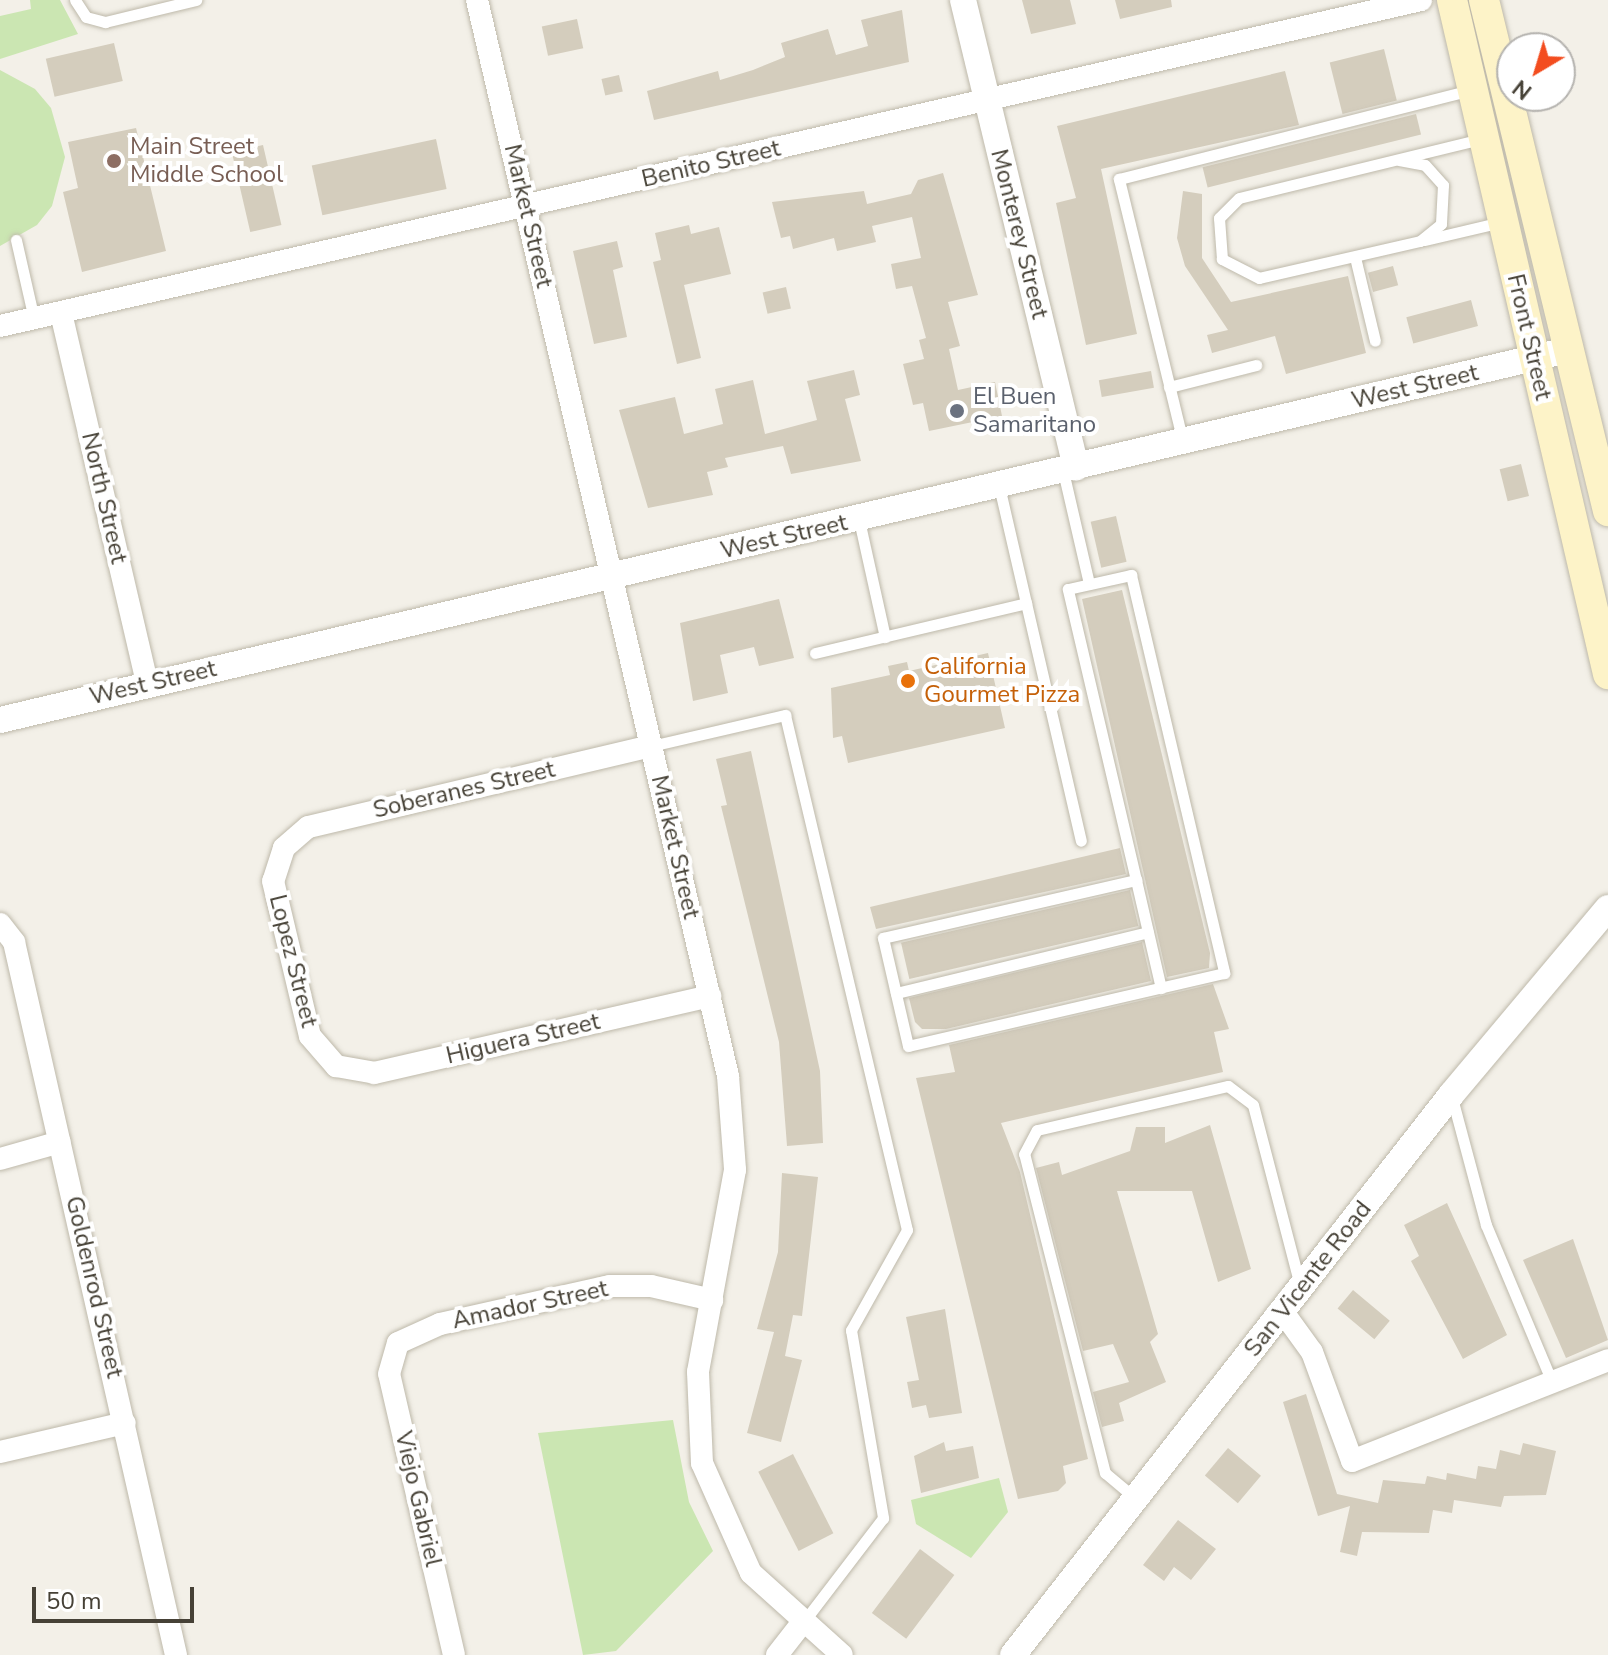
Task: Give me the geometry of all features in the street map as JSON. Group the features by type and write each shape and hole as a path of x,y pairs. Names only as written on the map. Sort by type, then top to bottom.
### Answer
{"main road":[{"name":"Front Street","path":"1452,0 1470,90 1608,674"},
{"name":"Front Street","path":"1484,0 1608,511"}],"street":[{"name":"Market Street","path":"477,0 728,1076 735,1170 698,1372 702,1463 737,1551 801,1624 842,1655"},
{"name":"Monterey Street","path":"963,0 1070,469"},
{"name":"Benito Street","path":"0,326 527,208 986,98 1421,0"},
{"name":"North Street","path":"61,313 147,683"},
{"name":"West Street","path":"0,720 147,683 613,579 1568,350"},
{"name":"Soberanes Street","path":"284,848 308,827 651,746"},
{"name":"Lopez Street","path":"284,848 273,881 306,1020 336,1066"},
{"name":"San Vicente Road","path":"1013,1655 1451,1095 1608,908"},
{"name":"Goldenrod Street","path":"0,924 14,942 176,1655"},
{"name":"Higuera Street","path":"336,1066 374,1073 710,996"},
{"path":"0,1159 60,1142"},
{"name":"Amador Street","path":"398,1343 440,1324 610,1286 712,1300"},
{"path":"1283,1312 1312,1352 1352,1461 1608,1360"},
{"name":"Viejo Gabriel","path":"398,1343 389,1374 454,1655"},
{"path":"0,1452 125,1423"},
{"path":"777,1655 801,1624"}],"lane":[{"path":"75,0 86,17 105,22 196,0"},
{"path":"1183,442 1119,179 1125,173 1470,90"},
{"path":"1482,139 1239,198 1215,232 1222,259 1245,277 1355,257 1502,222"},
{"path":"1399,160 1425,165 1443,185 1441,224 1420,241"},
{"path":"16,240 34,319"},
{"path":"1355,257 1375,341"},
{"path":"1169,387 1256,365"},
{"path":"1070,469 1089,584"},
{"path":"999,486 1081,841"},
{"path":"859,520 885,637"},
{"path":"1136,880 883,938 908,1046 1161,988 1224,973 1131,575 1068,589 1136,880 1161,988"},
{"path":"815,653 1026,603"},
{"path":"651,746 785,715 907,1230 851,1330 883,1518 801,1624"},
{"path":"896,993 1148,932"},
{"path":"1135,1499 1105,1473 1024,1154 1037,1130 1222,1085 1253,1105 1300,1290"},
{"path":"1451,1095 1486,1225 1551,1380"}],"green space":[{"path":"30,0 60,0 78,34 0,59 0,16 31,9"},
{"path":"0,70 35,89 51,108 65,157 52,206 37,225 0,246"},
{"path":"673,1420 689,1502 713,1551 616,1651 583,1655 538,1433"},
{"path":"999,1478 1008,1512 971,1558 916,1524 911,1500"}],"building":[{"path":"1022,0 1070,0 1076,24 1031,34"},
{"path":"1115,0 1171,0 1172,7 1120,19"},
{"path":"902,10 909,62 654,120 647,91 718,71 720,80 753,70 785,57 781,43 828,29 836,55 868,46 861,20"},
{"path":"577,19 583,48 548,56 542,26"},
{"path":"114,43 123,81 55,97 46,59"},
{"path":"1384,49 1397,100 1342,114 1330,63"},
{"path":"1285,71 1299,125 1101,169 1137,334 1086,345 1056,203 1076,198 1057,126"},
{"path":"619,75 623,92 605,96 601,79"},
{"path":"1416,114 1421,134 1208,188 1203,167"},
{"path":"136,128 166,251 82,272 63,192 78,188 68,142"},
{"path":"436,139 447,189 322,215 312,165"},
{"path":"263,145 281,225 250,232 232,152"},
{"path":"943,173 978,295 948,302 960,346 949,349 958,390 995,382 1002,416 929,431 923,403 913,405 903,364 924,359 919,340 926,338 912,286 896,289 891,264 921,258 912,217 872,226 876,242 837,251 834,238 793,249 790,236 781,238 772,202 864,191 867,204 911,194 918,180"},
{"path":"1183,191 1202,194 1202,258 1231,302 1348,276 1366,353 1286,374 1275,336 1212,353 1207,335 1228,330 1185,266 1177,238"},
{"path":"689,225 691,234 719,227 731,274 684,285 701,358 677,364 653,262 661,260 655,233"},
{"path":"617,241 623,267 613,270 627,337 594,344 573,251"},
{"path":"1393,266 1398,285 1373,292 1368,273"},
{"path":"786,287 791,308 768,314 763,292"},
{"path":"1471,300 1478,326 1413,343 1406,317"},
{"path":"854,370 860,395 845,399 861,461 791,474 783,446 725,458 728,467 707,472 713,495 648,508 619,410 675,397 684,434 723,424 715,389 753,380 765,434 817,420 807,381"},
{"path":"1151,371 1154,388 1102,397 1099,380"},
{"path":"1521,464 1529,496 1508,501 1500,469"},
{"path":"1116,516 1127,562 1101,568 1091,522"},
{"path":"1122,590 1210,953 1209,968 1167,977 1082,599"},
{"path":"779,599 794,658 759,666 754,647 720,655 728,693 693,701 680,623"},
{"path":"988,653 1005,728 848,763 842,736 833,738 831,688 890,675 888,666 907,662 909,671"},
{"path":"751,751 820,1071 823,1143 787,1146 779,1042 721,806 727,805 716,759"},
{"path":"1120,848 1126,874 876,929 870,907"},
{"path":"1130,890 1138,926 909,979 901,943"},
{"path":"1142,942 1151,981 946,1029 922,1029 915,1022 909,998"},
{"path":"1213,984 1229,1029 1214,1032 1223,1072 1001,1123 1020,1172 1088,1459 1063,1466 1066,1483 1058,1491 1018,1499 916,1078 955,1072 949,1045"},
{"path":"1210,1125 1251,1269 1218,1282 1192,1191 1117,1191 1158,1334 1150,1342 1166,1382 1119,1403 1124,1421 1102,1427 1093,1392 1129,1382 1113,1344 1083,1351 1036,1168 1059,1162 1062,1175 1130,1151 1136,1127 1165,1127 1165,1143"},
{"path":"782,1173 818,1177 802,1316 793,1315 785,1356 802,1360 781,1442 747,1433 774,1332 757,1329 778,1252"},
{"path":"1447,1203 1507,1335 1463,1359 1411,1261 1419,1256 1404,1225"},
{"path":"1573,1239 1608,1340 1566,1358 1523,1260"},
{"path":"1353,1290 1390,1321 1374,1339 1338,1308"},
{"path":"945,1309 962,1413 929,1418 926,1405 912,1408 907,1382 919,1380 906,1317"},
{"path":"1306,1394 1337,1494 1378,1503 1383,1480 1425,1484 1427,1476 1446,1480 1447,1473 1476,1479 1478,1466 1496,1469 1500,1450 1520,1455 1523,1443 1556,1451 1546,1495 1504,1496 1501,1507 1454,1500 1452,1513 1433,1510 1429,1533 1362,1532 1357,1556 1340,1552 1350,1506 1318,1516 1283,1402"},
{"path":"944,1442 946,1451 973,1446 979,1478 921,1493 914,1456"},
{"path":"1228,1448 1261,1476 1238,1503 1205,1476"},
{"path":"793,1454 833,1533 799,1551 758,1472"},
{"path":"1178,1520 1216,1549 1191,1580 1174,1567 1164,1581 1143,1565"},
{"path":"920,1549 954,1575 906,1639 872,1613"}],"place":[{"name":"Main Street Middle School","path":"114,161"},
{"name":"El Buen Samaritano","path":"957,411"},
{"name":"California Gourmet Pizza","path":"908,681"}]}
